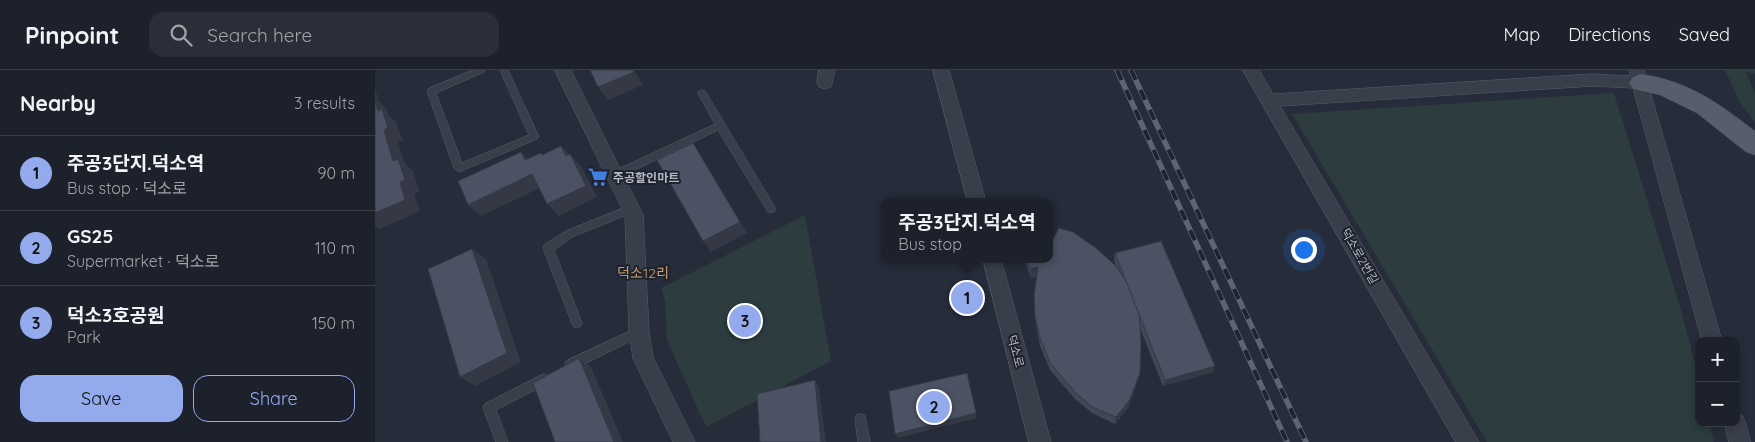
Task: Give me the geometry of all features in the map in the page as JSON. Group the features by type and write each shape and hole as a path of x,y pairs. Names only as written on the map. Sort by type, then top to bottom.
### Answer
{"main road":[{"path":"1639,77 1706,107 1755,145"}],"street":[{"path":"563,70 635,215 639,332 643,358 684,442"},
{"path":"941,70 976,198"},
{"name":"덕소로2번길","path":"1251,70 1468,442"},
{"path":"1270,100 1639,77 1711,337"},
{"name":"덕소로","path":"993,263 1040,442"},
{"path":"1736,427 1740,442"}],"lane":[{"path":"481,70 431,91 459,168 534,137 504,70"},
{"path":"702,93 771,209"},
{"path":"615,175 720,125"},
{"path":"577,323 548,248 569,234 631,209"},
{"path":"502,442 489,408 601,349 639,332"},
{"path":"861,419 864,442"}],"shaded area":[{"path":"1725,70 1755,70 1755,74 1746,72 1755,94 1755,123 1739,101"},
{"path":"1614,93 1682,313 1695,364 1695,427 1710,427 1714,442 1487,442 1292,114"},
{"path":"805,215 831,361 706,427 667,340 665,301 661,288"}],"building":[{"path":"590,70 633,70 634,72 598,87"},
{"path":"375,102 378,111 382,109 388,128 384,130 393,161 398,159 405,180 400,182 405,200 375,213"},
{"path":"693,143 740,222 703,241 657,160"},
{"path":"561,146 566,156 570,154 586,186 547,204 532,174 468,205 458,181 521,152 525,160 541,153 542,155"},
{"path":"1059,228 1073,232 1096,248 1116,266 1128,284 1139,313 1140,373 1129,401 1116,417 1092,407 1075,392 1050,363 1040,338 1035,317 1034,296 1038,267 1030,269 1028,263 1053,263 1053,239"},
{"path":"1161,241 1215,366 1165,380 1115,253"},
{"path":"472,249 507,353 460,377 428,269"},
{"path":"579,358 614,442 555,442 533,383"},
{"path":"967,373 976,413 895,434 889,391"},
{"path":"815,380 821,442 760,442 757,394"}],"railway":[{"path":"1117,70 1287,442"},
{"path":"1131,70 1306,442"}],"place":[{"name":"주공할인마트","path":"598,177"},
{"name":"주공3단지.덕소역","path":"967,298"},
{"name":"덕소3호공원","path":"745,321"},
{"name":"GS25","path":"934,407"}],"district":[{"name":"덕소12리","path":"643,273"}]}
